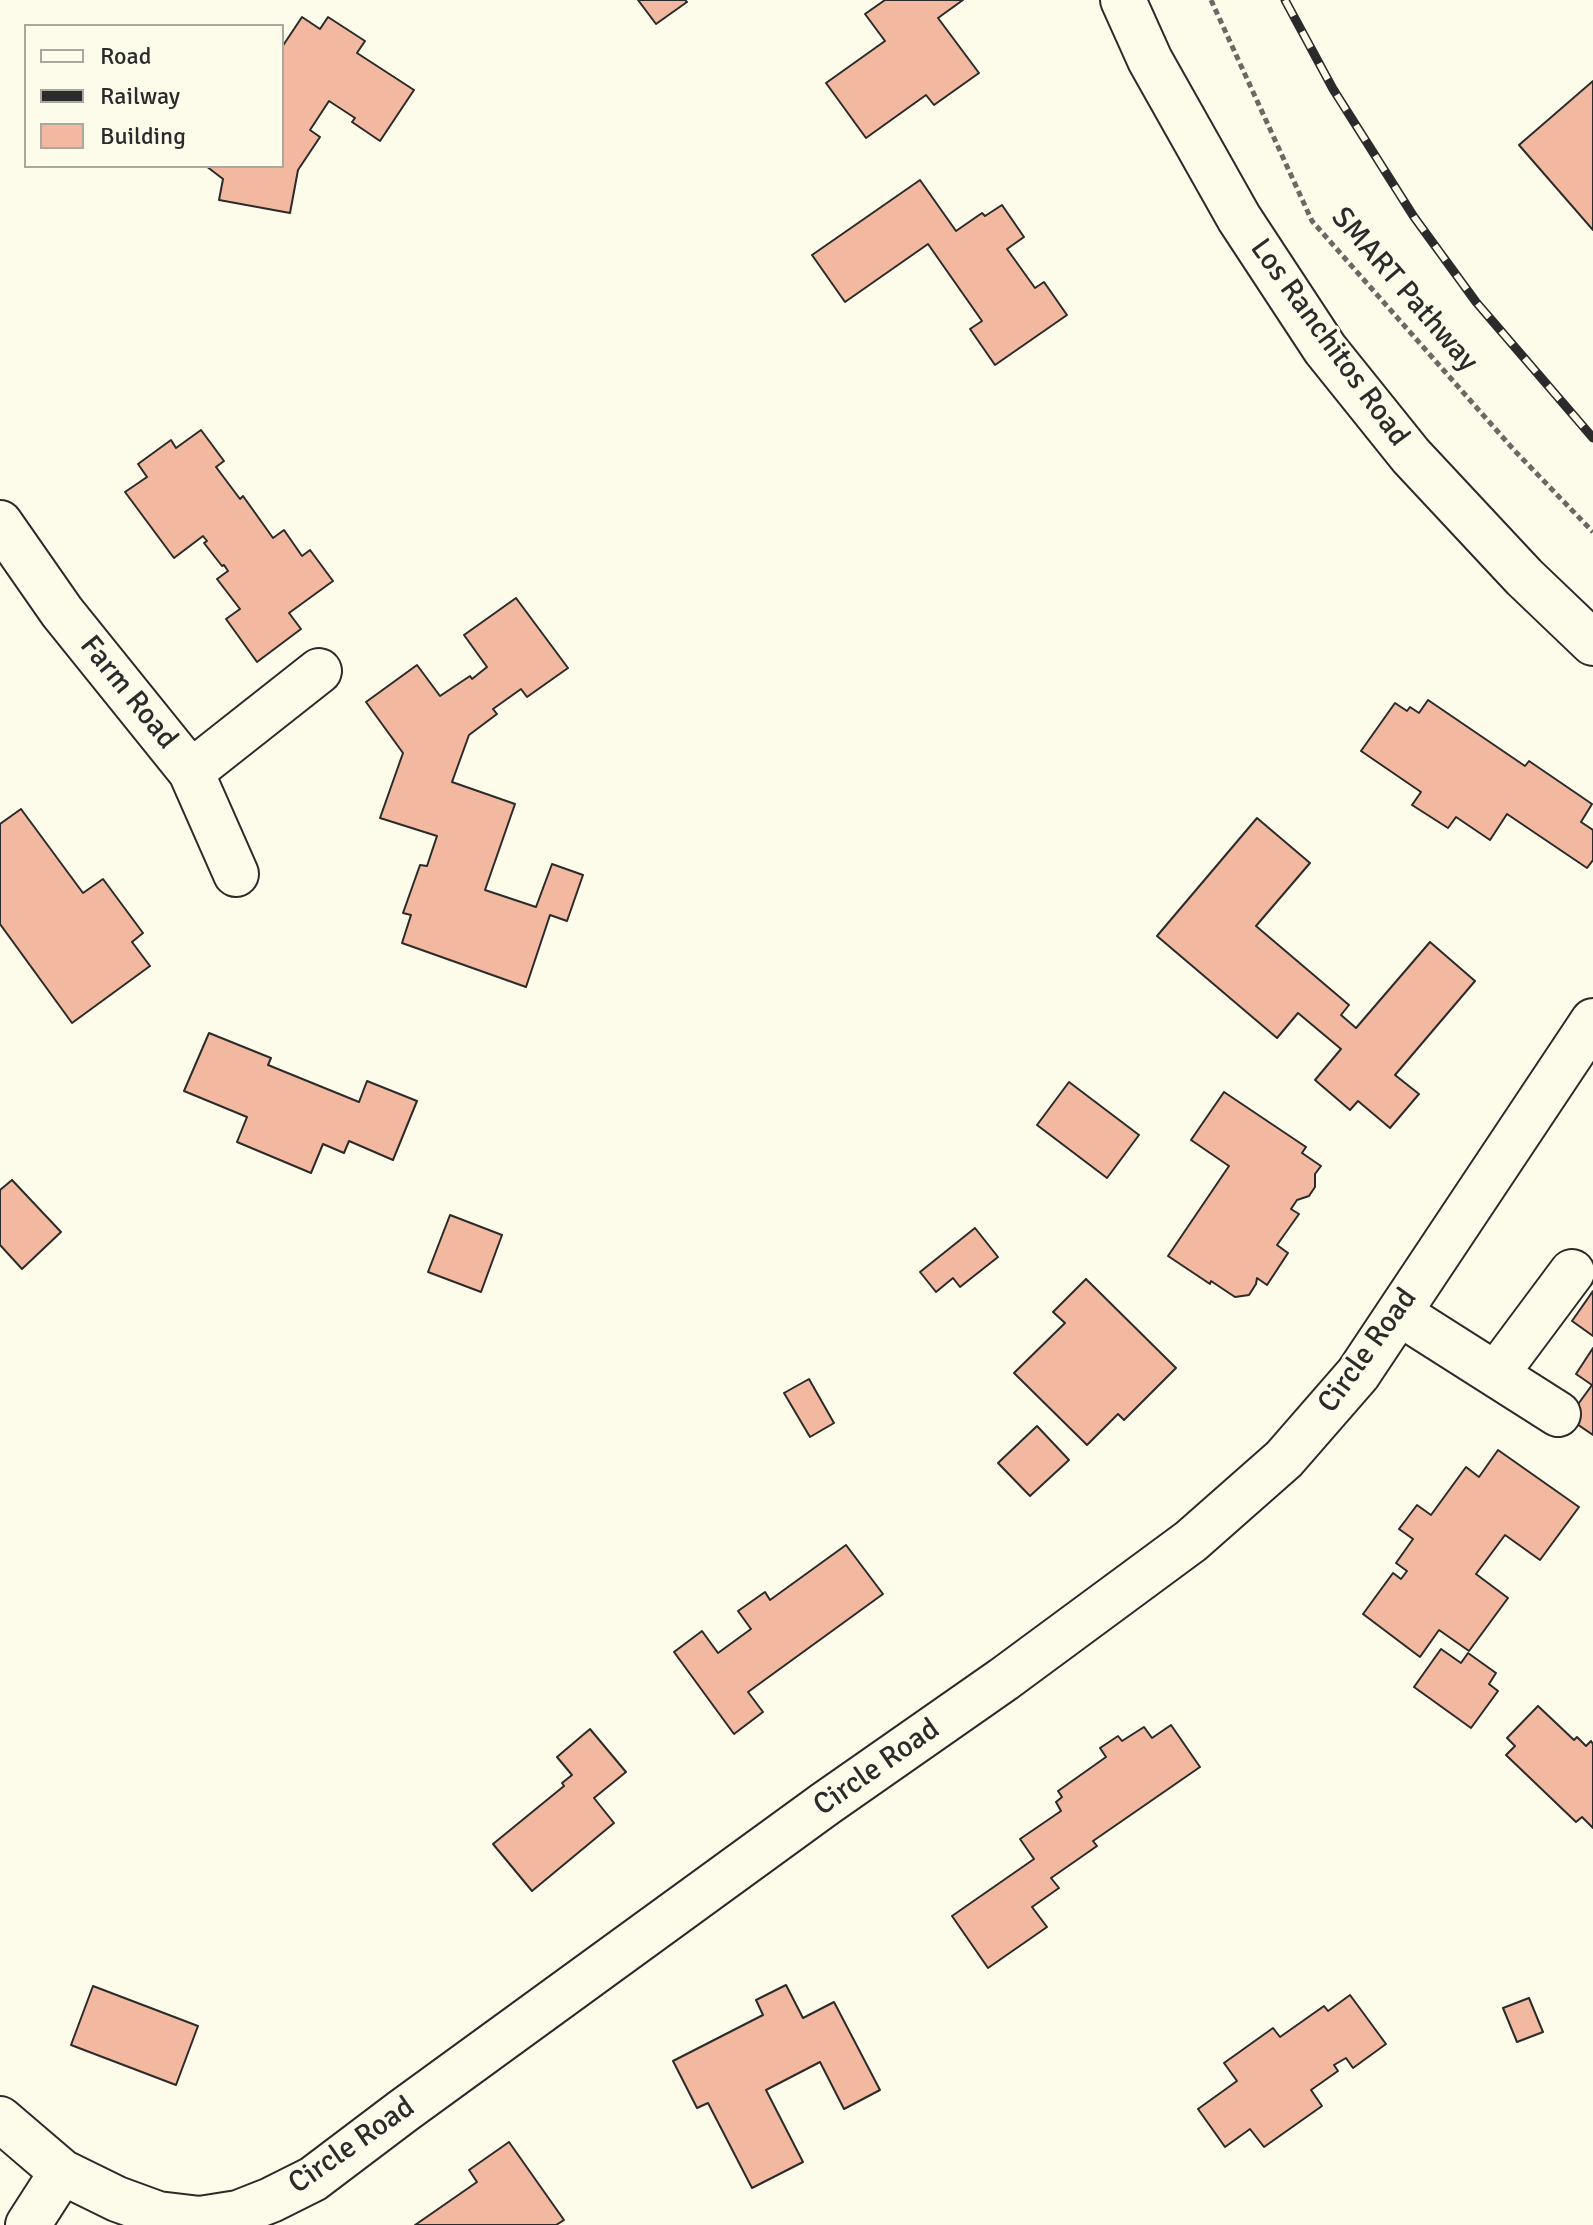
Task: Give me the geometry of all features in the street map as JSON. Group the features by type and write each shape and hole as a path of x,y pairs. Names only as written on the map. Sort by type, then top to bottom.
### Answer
{"street":[{"name":"Los Ranchitos Road","path":"1123,0 1150,60 1239,218 1325,349 1411,456 1524,577 1593,643"},
{"name":"Farm Road","path":"0,523 62,612 191,772 236,874"},
{"path":"191,772 319,671"},
{"name":"Circle Road","path":"0,2119 62,2172 117,2199 158,2214 200,2219 238,2213 313,2179 1191,1541 1284,1459 1358,1374 1593,1021"},
{"path":"1496,1374 1572,1272"},
{"path":"1399,1313 1558,1414"},
{"path":"28,2225 62,2172"}],"path":[{"name":"SMART Pathway","path":"1211,0 1312,221 1514,450 1593,532"}],"building":[{"path":"638,0 685,0 687,2 656,24"},
{"path":"885,0 963,0 938,18 979,73 934,105 926,95 866,138 826,83 885,41 865,14"},
{"path":"302,17 320,29 328,17 365,41 357,53 414,90 380,141 352,122 355,118 329,101 310,130 320,137 298,170 290,213 219,200 223,179 209,168 284,168 284,44"},
{"path":"1593,81 1593,230 1519,145"},
{"path":"920,180 956,231 982,213 985,216 1002,205 1024,237 1007,249 1035,288 1044,282 1067,315 995,365 970,329 982,321 928,244 845,302 812,255"},
{"path":"201,430 224,461 216,467 240,499 243,496 273,538 284,530 302,556 310,550 333,581 289,613 301,629 257,662 226,619 240,609 217,579 228,571 204,543 207,541 203,536 174,558 125,492 147,477 138,464 171,440 176,448"},
{"path":"516,598 568,668 527,697 521,689 493,709 497,714 469,735 452,782 515,804 485,890 536,907 552,864 583,875 567,921 550,915 526,987 402,943 411,915 403,913 420,865 427,866 437,836 380,818 403,753 366,702 417,665 440,696 470,676 472,679 487,667 464,635"},
{"path":"1428,700 1525,766 1529,761 1592,804 1581,822 1593,830 1593,860 1587,868 1507,814 1490,840 1456,817 1448,828 1412,805 1421,792 1361,751 1395,703 1407,711 1410,707 1419,713"},
{"path":"21,809 83,893 103,879 143,933 132,942 150,966 72,1023 0,924 0,824"},
{"path":"1257,818 1310,863 1256,926 1349,1005 1341,1015 1356,1028 1430,942 1475,981 1395,1075 1419,1094 1390,1128 1358,1101 1350,1110 1315,1080 1341,1049 1298,1013 1277,1038 1157,936"},
{"path":"209,1033 271,1058 268,1065 359,1102 367,1081 417,1101 393,1160 349,1141 344,1153 323,1144 311,1173 237,1142 247,1117 184,1091"},
{"path":"1069,1082 1139,1135 1107,1178 1037,1125"},
{"path":"1224,1092 1306,1147 1302,1153 1321,1166 1315,1174 1315,1187 1309,1196 1297,1200 1291,1209 1299,1214 1277,1245 1288,1253 1267,1285 1257,1278 1249,1295 1235,1297 1168,1256 1229,1166 1191,1140"},
{"path":"12,1180 61,1232 22,1269 0,1245 0,1190"},
{"path":"450,1215 502,1235 481,1292 428,1272"},
{"path":"975,1228 998,1257 960,1287 953,1278 936,1292 920,1272"},
{"path":"1086,1279 1176,1368 1124,1420 1118,1414 1087,1445 1014,1373 1065,1323 1053,1312"},
{"path":"1593,1291 1593,1336 1572,1321"},
{"path":"1593,1348 1593,1435 1568,1418 1592,1385 1576,1374"},
{"path":"809,1379 834,1423 810,1437 784,1393"},
{"path":"1037,1426 1069,1460 1030,1496 998,1463"},
{"path":"1498,1450 1579,1507 1540,1560 1505,1535 1476,1574 1508,1598 1469,1651 1439,1630 1420,1657 1363,1614 1393,1573 1401,1579 1407,1571 1396,1563 1413,1539 1399,1529 1417,1505 1431,1515 1466,1467 1479,1477"},
{"path":"846,1545 883,1594 748,1692 763,1712 734,1734 674,1652 702,1631 718,1653 751,1629 738,1611 765,1592 770,1600"},
{"path":"1441,1649 1461,1663 1468,1653 1496,1673 1489,1684 1498,1691 1471,1728 1414,1687"},
{"path":"1538,1706 1574,1740 1577,1737 1586,1746 1591,1741 1593,1744 1593,1828 1582,1817 1576,1822 1506,1755 1515,1746 1507,1738"},
{"path":"1171,1725 1200,1767 1093,1841 1097,1846 1051,1878 1059,1888 1032,1907 1047,1927 988,1968 952,1916 1034,1859 1020,1839 1061,1811 1056,1802 1062,1797 1058,1791 1106,1757 1100,1748 1118,1736 1122,1741 1144,1727 1152,1738"},
{"path":"590,1729 626,1772 594,1798 614,1823 532,1891 493,1844 564,1786 562,1783 572,1775 557,1757"},
{"path":"786,1985 803,2018 834,2002 880,2090 844,2109 820,2062 766,2090 803,2162 752,2188 708,2103 697,2108 673,2061 763,2015 756,2000"},
{"path":"93,1986 198,2026 176,2085 71,2045"},
{"path":"1350,1995 1386,2044 1353,2068 1346,2058 1334,2065 1338,2071 1311,2090 1322,2106 1264,2147 1250,2129 1225,2147 1198,2109 1237,2081 1224,2063 1273,2028 1280,2037 1324,2006 1328,2011"},
{"path":"1529,1998 1543,2032 1517,2042 1503,2008"},
{"path":"509,2142 564,2220 556,2225 415,2225 477,2182 469,2170"}],"railway":[{"path":"1285,0 1333,89 1414,217 1476,302 1593,438"}]}
